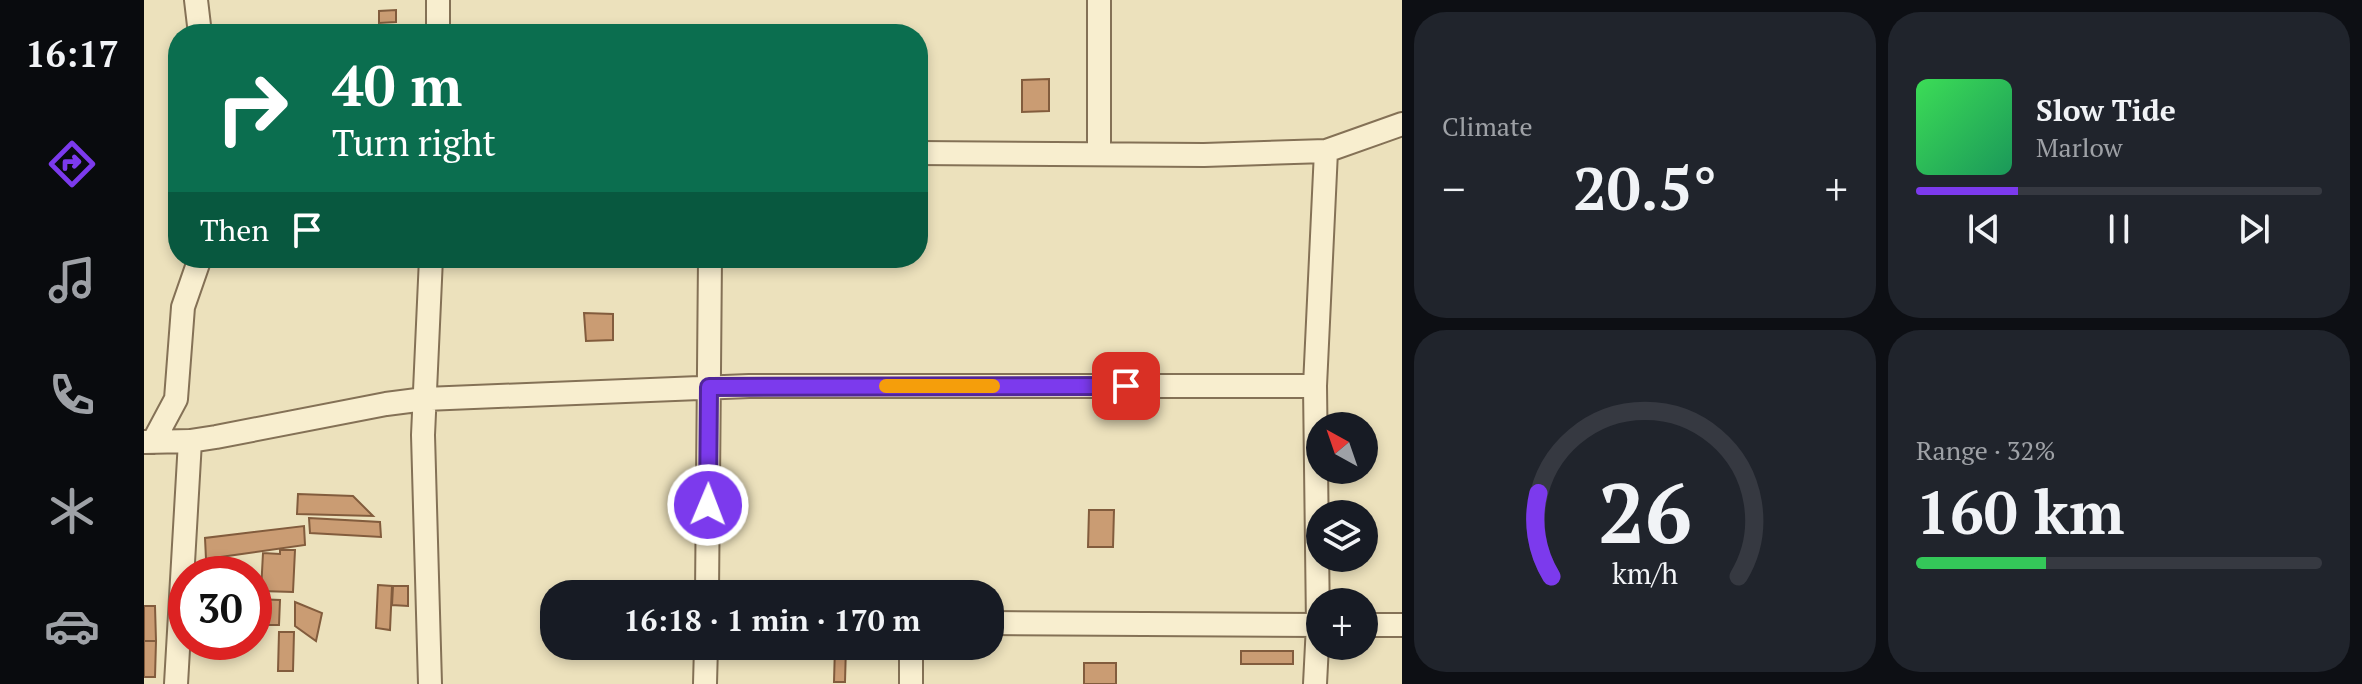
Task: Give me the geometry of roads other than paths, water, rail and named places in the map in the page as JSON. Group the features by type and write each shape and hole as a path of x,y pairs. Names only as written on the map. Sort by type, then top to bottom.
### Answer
{"street":[{"path":"196,0 199,24"},
{"path":"438,0 438,24"},
{"path":"1099,0 1099,153"},
{"path":"928,153 1204,155 1326,151 1402,124"},
{"path":"1318,588 1315,386 1326,151"},
{"path":"148,442 176,399 183,307 197,268"},
{"path":"430,684 423,435 431,268"},
{"path":"707,580 710,268"},
{"path":"148,442 190,441 425,399 709,387 1315,386"},
{"path":"176,684 190,441"},
{"path":"1004,623 1306,625"},
{"path":"1378,625 1402,625"},
{"path":"705,684 706,660"},
{"path":"911,660 911,684"},
{"path":"1315,684 1317,660"}]}
